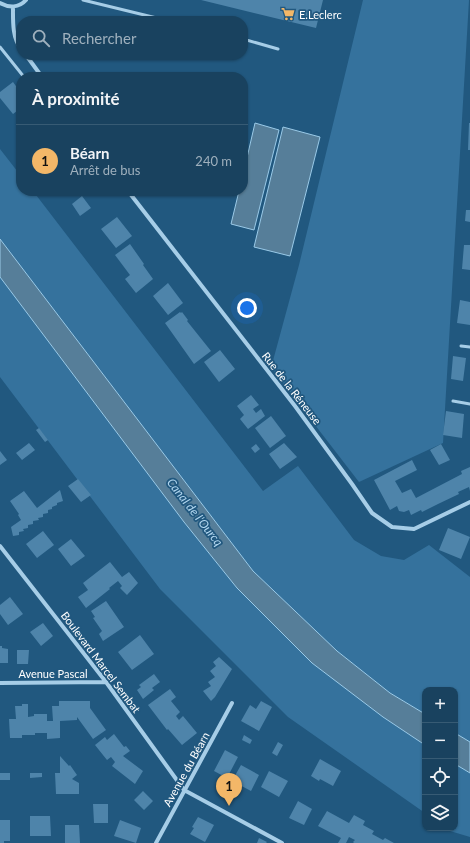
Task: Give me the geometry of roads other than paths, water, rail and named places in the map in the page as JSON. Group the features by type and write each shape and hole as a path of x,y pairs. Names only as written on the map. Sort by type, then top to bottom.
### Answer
{"street":[{"path":"0,3 13,7 19,6 26,0"},
{"path":"13,7 13,25 16,38"},
{"path":"30,60 38,72"},
{"name":"Rue de la Réneuse","path":"132,196 295,406 372,513 392,527 414,529 470,502"},
{"name":"Boulevard Marcel Sembat","path":"0,546 106,682 184,790"},
{"name":"Avenue Pascal","path":"0,683 106,682"},
{"name":"Avenue du Béarn","path":"156,843 232,703"},
{"path":"184,790 282,843"}],"lane":[{"path":"83,0 149,16"},
{"path":"248,40 278,49"},
{"path":"0,47 20,72"},
{"path":"461,346 470,347"},
{"path":"453,401 470,404"}],"water":[{"path":"255,123 279,130 254,230 231,224 238,196 248,196 248,153"},
{"path":"283,127 320,137 290,256 254,247"},
{"name":"Canal de l'Ourcq","path":"0,239 253,571 337,651 390,693 422,712 422,743 383,717 312,663 237,588 184,522 0,277"},
{"path":"458,735 470,742 470,773 458,766"}],"place":[{"name":"E.Leclerc","path":"288,14"},
{"name":"Béarn","path":"229,806"}]}
